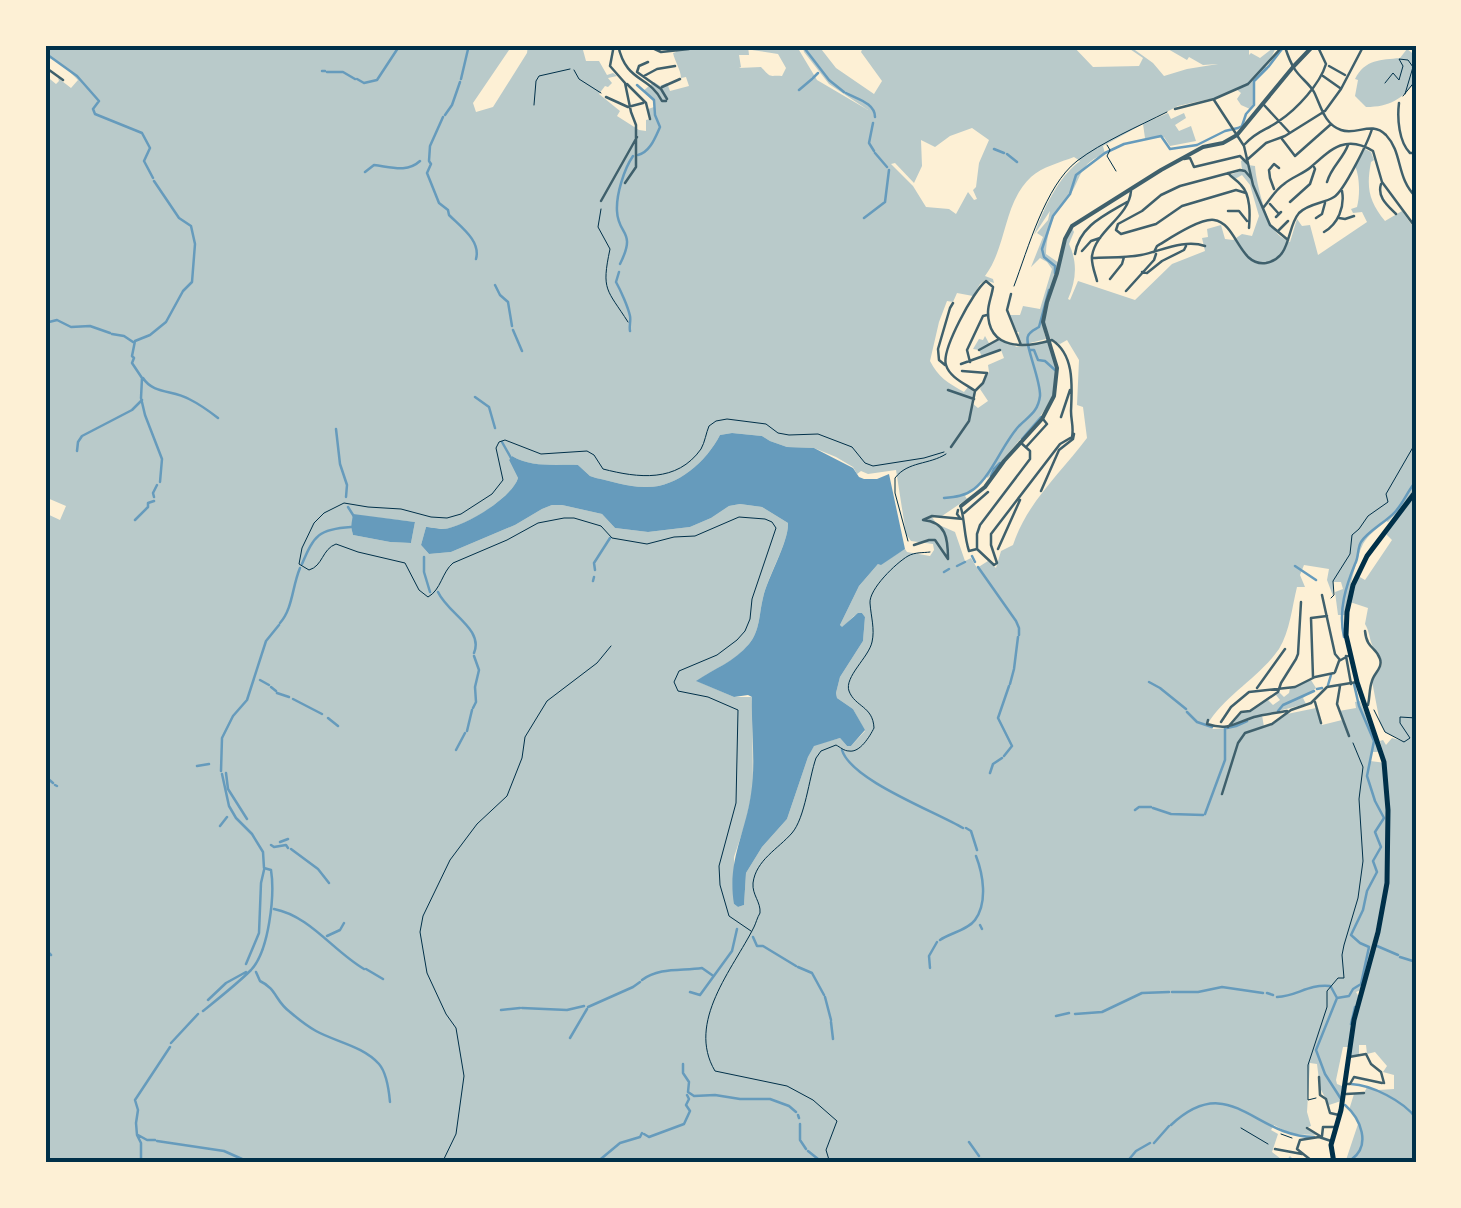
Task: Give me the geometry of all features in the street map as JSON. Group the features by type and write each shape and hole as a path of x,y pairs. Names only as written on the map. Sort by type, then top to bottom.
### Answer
{"main road":[{"path":"1334,1163 1330,1152 1343,1099 1354,1020 1387,890 1384,762 1354,683 1346,626 1349,598 1371,549 1416,491"}],"street":[{"path":"617,46 625,45"},
{"path":"646,45 662,52 689,49"},
{"path":"1175,109 1214,99 1248,84 1291,45"},
{"path":"960,510 985,487 1042,419 1054,396 1055,356 1043,325 1045,308 1068,232 1076,222 1178,160 1223,143 1316,45 1326,64 1345,75"},
{"path":"1178,160 1190,158 1194,167 1240,156 1246,165 1266,143 1322,112 1341,89 1364,45"},
{"path":"617,46 630,74 656,90 664,102 667,98 661,88 637,72 648,62"},
{"path":"617,46 610,66 645,102 650,119"},
{"path":"1285,47 1293,67 1313,89 1331,124 1347,132 1380,130 1394,146 1401,176 1416,198"},
{"path":"1244,146 1256,132 1280,121 1313,89 1326,64"},
{"path":"644,76 675,66"},
{"path":"45,67 64,80"},
{"path":"624,82 630,74"},
{"path":"1323,76 1341,89"},
{"path":"661,88 680,79"},
{"path":"624,82 637,135 636,168 625,184"},
{"path":"606,97 630,107 645,102"},
{"path":"1214,99 1244,146 1251,178 1270,225 1289,242"},
{"path":"1263,104 1290,133"},
{"path":"1399,104 1405,148 1416,153"},
{"path":"1281,138 1295,156 1331,124"},
{"path":"1324,232 1338,218 1342,191 1372,128"},
{"path":"601,201 637,135"},
{"path":"1327,182 1348,144"},
{"path":"1263,208 1276,191 1333,148 1348,144 1365,146 1376,156 1382,182 1416,228"},
{"path":"1276,191 1269,170 1274,164 1279,168"},
{"path":"1290,202 1310,184 1313,166"},
{"path":"1246,194 1236,190 1182,206 1156,224 1120,234 1116,230 1118,224 1180,186 1243,170 1251,178"},
{"path":"1228,172 1246,194 1249,226 1239,211 1228,212"},
{"path":"1382,182 1382,198 1396,214"},
{"path":"1097,281 1094,248 1130,201 1130,190"},
{"path":"1126,291 1155,258 1157,246 1204,222 1216,220 1250,258 1261,263 1276,259 1289,242 1300,213 1342,191"},
{"path":"1074,254 1088,226 1130,201"},
{"path":"1316,218 1322,214 1324,201"},
{"path":"1268,202 1277,207 1279,214"},
{"path":"1118,218 1133,216"},
{"path":"1338,218 1354,216"},
{"path":"1277,232 1288,221"},
{"path":"1082,251 1091,241 1102,238"},
{"path":"1092,258 1124,257 1186,244 1204,246"},
{"path":"1142,272 1147,273 1184,250 1186,244"},
{"path":"1110,279 1124,257"},
{"path":"946,366 947,348 980,285 986,281 993,287 988,314 1000,338 1008,344 1025,346 1054,341 1064,352 1072,383 1074,434 1059,450 1040,490"},
{"path":"1011,294 1007,310 1025,346"},
{"path":"953,303 938,355 952,375 975,392"},
{"path":"970,362 967,350 983,316 988,314"},
{"path":"979,350 1000,338"},
{"path":"961,364 1000,350"},
{"path":"951,447 968,421 975,392 987,373 962,370"},
{"path":"1062,417 1072,383"},
{"path":"948,390 974,400"},
{"path":"1026,447 1050,423 1042,419"},
{"path":"1020,442 1030,452 1030,459 976,534 977,549 994,566 991,534 1060,444 1074,434"},
{"path":"960,510 988,492"},
{"path":"998,549 1022,493"},
{"path":"960,510 969,551 977,549"},
{"path":"913,544 934,540 948,559 945,533 934,522 923,520 932,516 962,519"},
{"path":"1322,595 1340,660"},
{"path":"1228,727 1241,712 1278,692 1298,654 1301,602"},
{"path":"1313,678 1311,618 1326,616"},
{"path":"1365,631 1367,642 1381,662 1372,678 1370,702"},
{"path":"1256,690 1286,649"},
{"path":"1298,654 1312,660"},
{"path":"1208,720 1210,726 1236,726 1250,718 1315,701 1329,687 1340,660 1349,655"},
{"path":"1324,676 1329,687"},
{"path":"1221,722 1237,700 1256,690 1302,685 1313,678 1335,676"},
{"path":"1335,676 1340,686 1337,704 1349,736"},
{"path":"1329,687 1354,683"},
{"path":"1359,691 1374,708"},
{"path":"1315,701 1322,722"},
{"path":"1364,706 1370,702"},
{"path":"1222,794 1241,737 1272,724 1291,710"},
{"path":"1344,1084 1350,1084 1354,1077 1384,1084 1381,1072 1366,1054 1349,1058"},
{"path":"1318,1077 1320,1095 1326,1099 1330,1113 1340,1115"},
{"path":"1343,1099 1364,1093"},
{"path":"1321,1137 1323,1128 1336,1127"},
{"path":"1308,1128 1332,1141"},
{"path":"1312,1162 1296,1147 1300,1140 1321,1137"},
{"path":"1275,1148 1303,1154"}],"path":[{"path":"1386,83 1393,73 1398,80 1403,66 1399,59 1408,60 1413,67 1405,94"},
{"path":"534,106 538,77 572,70 606,97"},
{"path":"1399,104 1416,80"},
{"path":"1011,294 1038,219 1063,176 1078,160 1175,109"},
{"path":"1106,144 1116,171"},
{"path":"601,201 598,227 610,249 604,272 606,288 628,322"},
{"path":"751,931 729,916 719,876 720,857 736,803 738,710 708,697 678,691 674,682 683,669 717,655 744,631 773,540 774,523 760,518 737,518 695,536 650,544 612,538 601,526 574,518 546,522 457,560 446,569 430,597 421,594 405,563 340,544 330,546 315,568 306,569 300,566 299,559 307,536 321,516 346,503 401,509 431,518 460,514 492,494 501,483 496,448 505,440 537,454 587,451 603,469 641,476 660,475 684,464 702,447 709,426 723,419 763,423 788,436 818,434 852,447 863,461 873,466 934,456 951,447"},
{"path":"1324,602 1334,596 1333,581 1349,555 1352,534 1388,502 1386,494 1416,442"},
{"path":"913,544 905,536 895,478 909,466 941,458 951,447"},
{"path":"830,1163 826,1150 837,1123 831,1114 794,1088 714,1070 706,1044 711,1010 761,909 753,890 756,875 771,851 796,829 818,754 836,745 853,751 874,728 872,716 848,688 872,643 871,594 906,557 930,552"},
{"path":"442,1163 456,1134 464,1076 456,1028 427,973 420,932 424,916 450,860 477,824 507,796 526,737 546,704 612,646"},
{"path":"1374,708 1383,731 1404,742 1410,738 1400,724 1400,717 1416,718"},
{"path":"1308,1100 1308,1065 1327,1008 1327,991 1339,978 1344,978 1342,955 1358,898 1363,861 1359,800 1363,767 1349,736"},
{"path":"1241,1128 1275,1148"},
{"path":"1281,1134 1300,1140"}],"shaded area":[{"path":"45,45 509,45 473,103 476,112 493,107 527,53 528,45 586,45 586,61 599,61 607,75 617,76 608,78 612,83 599,94 620,111 617,116 646,131 648,109 654,107 654,102 643,91 654,82 660,86 667,83 670,91 689,86 686,77 681,78 673,53 675,45 748,46 749,55 739,55 739,68 761,67 770,76 782,76 786,68 778,54 752,50 751,45 796,45 817,80 868,110 829,84 802,45 818,45 836,68 874,94 882,81 861,52 864,45 1072,45 1093,67 1139,66 1143,58 1124,45 1128,45 1164,76 1218,64 1203,65 1189,57 1187,60 1161,45 1242,45 1249,49 1249,55 1260,58 1277,45 1264,65 1268,69 1254,83 1250,109 1241,105 1237,99 1241,93 1236,89 1178,106 1145,123 1168,113 1171,119 1184,113 1186,118 1175,125 1179,131 1191,126 1196,141 1170,146 1164,137 1145,138 1143,124 1103,146 1105,154 1086,166 1051,223 1046,254 1059,263 1047,301 1043,320 1046,339 1022,345 1009,315 1020,315 1023,306 1040,309 1052,269 1040,258 1031,267 1043,237 1037,233 1050,211 1034,235 1058,185 1080,161 1074,157 1046,168 1022,188 985,276 994,283 985,280 973,296 957,293 953,302 947,301 930,361 948,382 964,392 968,387 972,390 972,403 978,408 988,401 980,389 989,372 988,365 1004,358 1001,350 982,357 979,350 973,349 979,339 985,336 990,345 1000,339 1017,347 1048,341 1055,361 1052,395 1034,424 988,478 985,476 965,496 967,499 942,516 931,516 937,524 955,532 965,561 971,558 977,568 988,561 996,568 1001,551 1013,545 1036,501 1087,438 1083,407 1077,405 1079,360 1067,340 1060,344 1049,338 1044,323 1047,302 1072,228 1069,244 1075,272 1068,299 1078,281 1135,300 1172,264 1205,251 1202,238 1208,237 1207,229 1221,225 1225,239 1233,240 1242,234 1252,236 1259,216 1250,185 1242,175 1235,179 1230,175 1242,170 1241,161 1246,158 1248,165 1255,166 1262,201 1276,232 1290,242 1297,219 1302,226 1310,225 1318,255 1367,222 1362,212 1353,213 1351,209 1357,207 1359,197 1355,166 1365,149 1371,152 1374,160 1369,187 1375,207 1385,221 1402,211 1416,231 1416,486 1402,507 1363,544 1345,615 1338,615 1335,592 1343,589 1341,582 1333,582 1333,596 1327,580 1329,569 1304,565 1300,575 1305,587 1297,587 1279,649 1207,725 1213,729 1229,728 1241,712 1268,700 1273,705 1280,700 1276,695 1279,692 1284,697 1290,688 1311,680 1316,688 1303,698 1306,704 1262,715 1264,727 1287,714 1316,708 1322,725 1342,720 1339,711 1356,708 1355,702 1360,701 1381,752 1372,752 1370,761 1386,763 1380,741 1386,745 1392,738 1403,741 1385,732 1380,723 1372,681 1382,665 1365,624 1368,608 1350,602 1358,576 1365,580 1392,540 1386,534 1416,492 1416,1163 1345,1163 1358,1124 1349,1110 1354,1094 1364,1093 1367,1087 1394,1089 1394,1075 1383,1072 1387,1066 1375,1052 1367,1054 1366,1045 1359,1045 1359,1055 1350,1057 1354,1021 1386,899 1387,843 1385,894 1361,990 1356,992 1359,997 1353,1017 1349,1047 1343,1047 1336,1080 1342,1086 1341,1101 1329,1105 1320,1088 1317,1064 1310,1063 1307,1112 1311,1126 1306,1128 1317,1135 1291,1134 1274,1125 1271,1130 1278,1134 1272,1152 1285,1162 1290,1156 1297,1163 45,1163 45,513 60,520 66,506 45,497 45,75 56,84 58,78 71,88 78,80 46,56","holes":["972,128 989,140 973,190 977,199 968,192 956,214 949,209 926,207 913,186 891,164 895,163 914,183 922,166 921,140 935,147","720,435 762,436 787,447 814,448 853,467 857,474 896,470 906,534 911,541 933,544 934,550 930,556 905,549 878,564 859,586 840,625 842,628 862,613 863,641 840,677 836,693 853,709 865,731 851,746 840,738 814,745 787,819 746,873 744,905 738,907 734,904 734,857 753,787 752,697 734,697 697,681 738,656 753,639 788,523 762,507 740,504 690,527 648,532 615,528 602,514 552,505 451,552 429,554 421,545 426,527 443,529 463,523 507,494 518,478 509,460 512,456 536,464 578,465 590,476 632,486 656,486 689,472","354,515 415,522 411,543 353,535"]},
{"path":"1407,49 1416,56 1416,81 1395,101 1366,107 1355,96 1359,72 1374,62 1400,58"}],"water":[{"path":"720,435 762,436 787,447 814,448 853,468 864,479 889,474 905,549 878,564 859,586 840,625 858,613 865,617 863,641 840,677 836,693 853,709 865,730 851,746 840,738 814,746 787,819 746,873 744,905 738,907 734,904 733,874 752,782 752,697 734,697 696,681 737,656 753,639 788,523 762,507 740,504 690,527 648,532 615,528 602,514 552,505 451,552 429,554 421,545 426,527 443,529 462,523 507,494 518,478 509,460 512,456 536,464 578,465 590,476 632,486 656,486 689,472"},
{"path":"353,514 415,522 411,543 353,535"}],"waterway":[{"path":"357,79 364,83 377,80 400,45"},
{"path":"461,79 469,45"},
{"path":"802,45 829,80 844,92"},
{"path":"1055,273 1055,266 1044,257 1042,249 1053,216 1070,194 1076,175 1124,144 1161,136 1170,149 1197,145 1242,126 1254,105 1254,81 1285,45"},
{"path":"45,53 77,76 99,101 93,109 95,114 142,133 150,148 144,161 153,178"},
{"path":"327,72 343,72 355,79"},
{"path":"813,78 818,73"},
{"path":"799,90 812,79"},
{"path":"445,115 460,82"},
{"path":"637,85 654,100 660,127 649,148 638,155"},
{"path":"846,93 869,105 875,117"},
{"path":"443,117 430,146 427,173 439,203 473,240 476,259"},
{"path":"873,123 869,143 874,151"},
{"path":"994,149 1004,153"},
{"path":"875,153 887,167"},
{"path":"1007,154 1017,162"},
{"path":"620,264 627,239 618,219 618,197 633,156"},
{"path":"365,172 374,165 404,168 420,161"},
{"path":"864,218 885,202 889,170"},
{"path":"154,181 179,218 191,226 195,244 192,282 166,322 135,341 132,356 142,378 145,415 162,459 160,482"},
{"path":"619,272 616,282 629,312 630,331"},
{"path":"495,285 508,302 512,326"},
{"path":"944,498 974,489 1037,406 1040,389 1027,340 1039,327 1049,290"},
{"path":"45,323 57,320 71,327 90,326 110,333"},
{"path":"513,330 522,351"},
{"path":"112,334 133,342"},
{"path":"1030,350 1055,370"},
{"path":"143,378 152,387 189,399 218,418"},
{"path":"475,397 489,407 495,428"},
{"path":"77,451 82,436 132,410 142,400"},
{"path":"1022,439 1041,417"},
{"path":"336,429 346,497"},
{"path":"502,442 511,458"},
{"path":"991,476 1000,463"},
{"path":"1344,637 1344,599 1360,545 1395,512 1416,481"},
{"path":"154,497 157,485"},
{"path":"135,520 154,501"},
{"path":"348,507 355,518"},
{"path":"302,564 319,535 351,527"},
{"path":"595,570 594,563 610,538"},
{"path":"972,556 975,562"},
{"path":"424,557 430,592"},
{"path":"957,566 965,562"},
{"path":"1295,566 1316,580"},
{"path":"978,567 1016,621 1019,635"},
{"path":"280,623 300,568"},
{"path":"944,572 949,569"},
{"path":"593,581 594,577"},
{"path":"438,592 470,629 476,644 474,653"},
{"path":"221,771 222,738 247,700 266,641 279,625"},
{"path":"1010,684 1018,637"},
{"path":"473,708 479,670 474,656"},
{"path":"1328,685 1331,675"},
{"path":"260,680 269,685"},
{"path":"1149,682 1186,709"},
{"path":"1341,1099 1316,1050 1337,998 1349,996 1361,984 1369,947 1351,935 1377,872 1373,861 1381,847 1375,832 1384,818 1367,776 1374,741 1354,684"},
{"path":"1004,756 1012,746 998,718 1009,686"},
{"path":"271,687 276,691"},
{"path":"1317,689 1322,688"},
{"path":"1278,711 1314,691"},
{"path":"277,693 289,697"},
{"path":"293,699 322,714"},
{"path":"467,731 472,710"},
{"path":"1187,712 1197,722 1212,727"},
{"path":"328,718 338,726"},
{"path":"1227,728 1247,721"},
{"path":"1205,814 1225,760 1225,728"},
{"path":"456,750 465,733"},
{"path":"842,750 849,761 877,783 963,828"},
{"path":"990,773 993,764 1002,758"},
{"path":"197,766 209,764"},
{"path":"226,773 228,789 247,819"},
{"path":"203,1011 257,961 271,908 271,870 264,868 263,852 229,806 222,774"},
{"path":"46,777 53,783"},
{"path":"1135,810 1151,807"},
{"path":"1153,808 1171,814 1203,815"},
{"path":"220,826 227,817"},
{"path":"966,828 971,831 977,850"},
{"path":"280,842 288,839"},
{"path":"271,845 288,848"},
{"path":"291,849 318,869 329,883"},
{"path":"940,940 968,926 979,913 983,888 976,856"},
{"path":"246,964 259,933 264,870"},
{"path":"274,909 310,926 364,969"},
{"path":"327,936 340,930 344,923"},
{"path":"980,925 982,929"},
{"path":"690,992 700,995 732,951 737,929"},
{"path":"753,937 757,946 796,966"},
{"path":"930,968 929,956 937,942"},
{"path":"1377,946 1398,955"},
{"path":"45,949 51,955"},
{"path":"1400,957 1416,962"},
{"path":"798,967 812,973 824,995"},
{"path":"642,980 663,971 702,968 712,975"},
{"path":"366,969 383,979"},
{"path":"208,1000 226,983 246,972"},
{"path":"256,972 260,981 302,1022 379,1064 390,1102"},
{"path":"588,1007 640,982"},
{"path":"1277,997 1330,986"},
{"path":"1172,992 1222,987 1263,993"},
{"path":"1331,987 1337,998"},
{"path":"1075,1014 1102,1012 1142,993 1169,992"},
{"path":"1267,993 1273,995"},
{"path":"825,997 831,1020"},
{"path":"522,1008 567,1010 584,1006"},
{"path":"1351,1024 1355,1007"},
{"path":"501,1010 520,1008"},
{"path":"570,1038 587,1009"},
{"path":"1056,1016 1069,1013"},
{"path":"171,1043 198,1014"},
{"path":"831,1022 833,1039"},
{"path":"141,1163 135,1100 170,1047"},
{"path":"683,1064 688,1092 694,1096 770,1099 796,1112"},
{"path":"1351,1084 1386,1095 1416,1118"},
{"path":"644,1134 649,1137 684,1124 690,1111 687,1095"},
{"path":"1171,1125 1192,1110 1210,1104 1226,1105 1293,1134 1314,1137"},
{"path":"1345,1105 1362,1132 1361,1147 1352,1163"},
{"path":"800,1124 800,1140 806,1149"},
{"path":"1154,1143 1169,1126"},
{"path":"596,1163 620,1143 642,1133"},
{"path":"138,1135 155,1140"},
{"path":"157,1141 224,1151 242,1159"},
{"path":"969,1142 979,1156"},
{"path":"1126,1163 1150,1143"},
{"path":"808,1151 823,1163"},
{"path":"981,1159 984,1163"}]}
